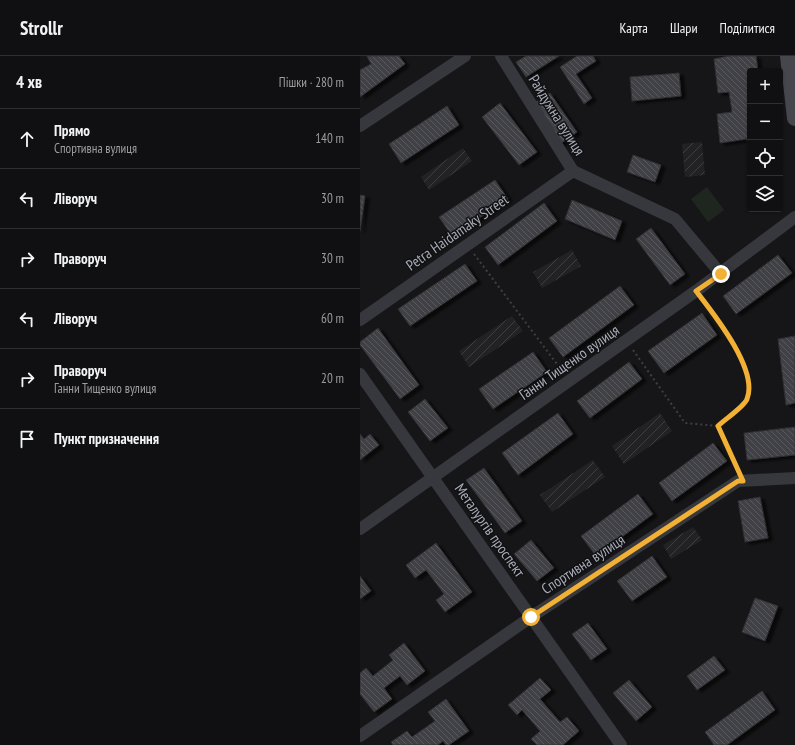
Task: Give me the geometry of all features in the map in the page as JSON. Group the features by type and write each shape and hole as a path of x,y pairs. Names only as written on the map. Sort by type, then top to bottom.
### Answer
{"street":[{"path":"360,126 465,56"},
{"name":"Райдужна вулиця","path":"501,56 573,171"},
{"path":"788,56 795,118"},
{"path":"573,171 675,219 721,274"},
{"name":"Petra Haidamaky Street","path":"360,320 573,171"},
{"name":"Ганни Тищенко вулиця","path":"360,529 721,274 795,217"},
{"name":"Металургів проспект","path":"360,374 621,745"},
{"name":"Спортивна вулиця","path":"360,736 531,617 738,481 795,478"}],"path":[{"path":"467,245 570,381"},
{"path":"626,341 685,423 718,426 747,400 749,387 742,362 726,328 696,291"},
{"path":"718,426 743,481"}],"shaded area":[{"path":"702,142 705,175 685,177 682,144"},
{"path":"463,148 472,161 429,190 421,177"},
{"path":"707,187 724,210 708,222 691,199"},
{"path":"572,250 581,266 542,288 533,272"},
{"path":"512,316 523,331 469,367 459,351"},
{"path":"660,413 672,431 624,464 612,446"},
{"path":"593,460 605,477 552,512 540,495"},
{"path":"693,527 702,540 671,559 663,545"}],"building":[{"path":"367,56 399,56 405,64 360,97 360,70 371,64"},
{"path":"526,56 559,56 526,77 516,62"},
{"path":"577,56 593,56 596,61 576,74 592,98 584,104 560,67"},
{"path":"729,56 756,56 758,68 747,68 747,139 720,143 717,114 732,112 729,92 718,93 714,59"},
{"path":"679,73 681,96 632,101 630,77"},
{"path":"550,93 577,132 560,144 533,104"},
{"path":"500,103 537,152 519,165 482,117"},
{"path":"447,106 459,125 401,163 389,144"},
{"path":"633,155 661,165 655,182 627,172"},
{"path":"495,180 508,199 452,236 439,217"},
{"path":"360,195 365,196 360,231"},
{"path":"572,200 622,221 615,240 565,219"},
{"path":"544,203 557,221 498,265 485,247"},
{"path":"651,228 685,274 670,285 636,239"},
{"path":"778,255 792,273 736,314 723,296"},
{"path":"465,264 477,281 410,326 398,309"},
{"path":"620,286 634,305 563,357 549,338"},
{"path":"702,313 717,335 664,373 648,351"},
{"path":"378,328 419,385 400,399 360,345 360,342"},
{"path":"795,336 795,403 786,405 778,339"},
{"path":"533,352 547,372 493,409 479,389"},
{"path":"629,362 642,379 590,418 577,401"},
{"path":"425,399 448,428 430,441 408,412"},
{"path":"558,413 573,434 518,475 502,453"},
{"path":"795,427 795,455 747,460 744,433"},
{"path":"360,434 364,439 370,434 379,445 360,460"},
{"path":"713,443 727,461 672,501 659,483"},
{"path":"484,468 522,521 505,533 466,480"},
{"path":"638,494 653,514 596,556 581,536"},
{"path":"760,497 768,538 745,542 738,501"},
{"path":"531,540 554,568 537,581 514,554"},
{"path":"436,543 472,592 445,612 436,600 444,594 426,570 415,578 406,565"},
{"path":"652,556 667,577 632,601 617,581"},
{"path":"360,576 371,591 360,599"},
{"path":"755,598 778,606 765,641 742,632"},
{"path":"588,623 607,649 591,660 572,634"},
{"path":"404,643 425,671 407,685 400,676 384,688 392,699 374,712 360,694 360,673 366,668 373,676 393,660 389,655"},
{"path":"714,656 725,670 697,690 687,676"},
{"path":"540,678 551,690 540,699 560,722 567,717 579,731 563,745 537,745 531,739 540,731 522,710 517,715 508,705"},
{"path":"629,680 652,707 636,721 613,693"},
{"path":"762,691 775,710 727,745 714,745 705,732"},
{"path":"446,699 469,731 449,745 446,745 443,741 438,745 393,745 391,742 407,731 412,737 435,721 428,712"}],"route":[{"path":"531,617 738,481 743,481 718,426 747,400 749,387 742,362 726,328 696,291 721,274"}]}
